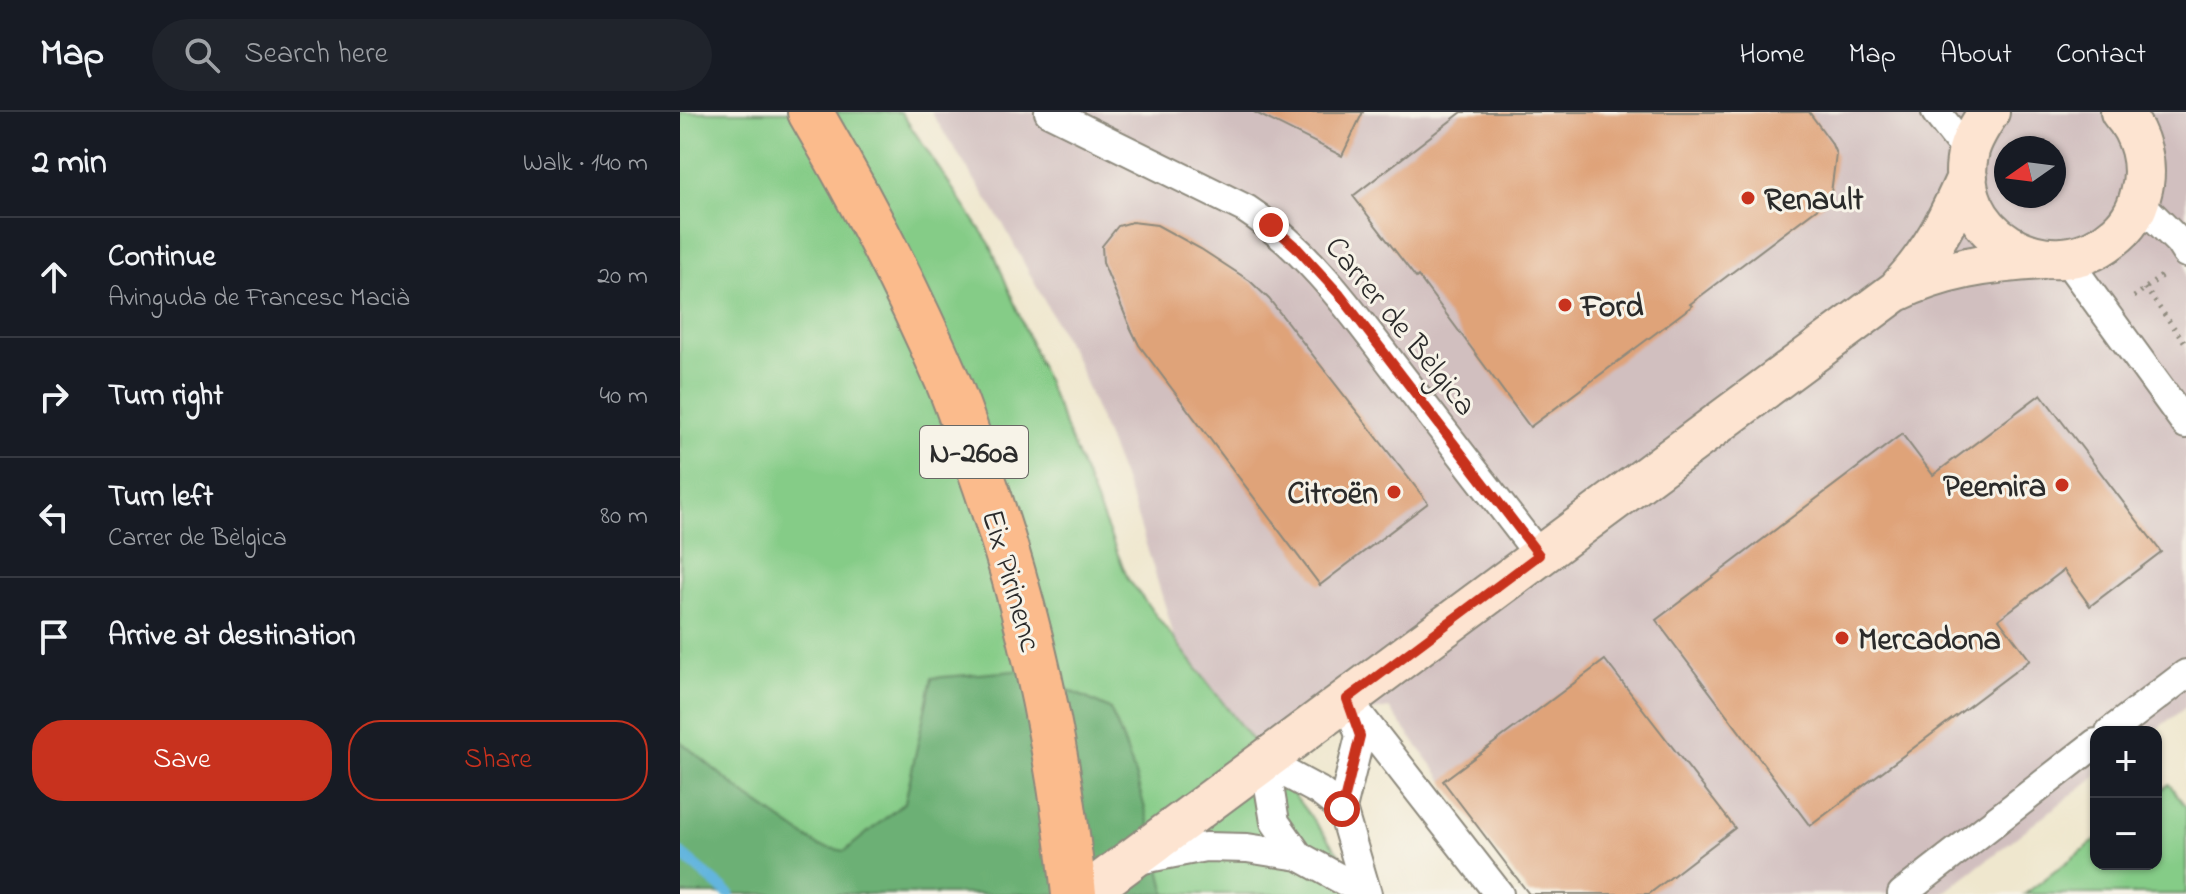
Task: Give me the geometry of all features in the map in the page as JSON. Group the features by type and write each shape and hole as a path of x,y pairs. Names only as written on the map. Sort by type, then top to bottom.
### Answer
{"main road":[{"name":"Eix Pirinenc","path":"810,112 897,271 949,385 997,517 1051,724 1074,894"},
{"path":"1895,292 1930,252 1948,219 1978,127 1989,112"},
{"path":"2121,112 2135,132 2142,152 2142,187"},
{"path":"1085,894 1895,292 1959,268 2085,255 2102,246 2130,219 2142,187 2156,112"},
{"path":"1968,163 1972,201 1983,222 1999,239 2020,252 2054,259"}],"street":[{"name":"Carrer de Bèlgica","path":"1049,112 1246,209 1296,247 1340,295 1539,555"},
{"path":"1936,112 1958,140 1968,163"},
{"path":"2142,187 2183,247"},
{"path":"2054,259 2108,317 2186,424"},
{"path":"2118,726 2186,674"},
{"path":"1347,699 1360,736 1342,809 1366,893"},
{"path":"1347,699 1499,894"},
{"path":"1902,894 2090,748"},
{"path":"1265,762 1319,791 1342,809"},
{"path":"1265,762 1275,822 1299,856"},
{"path":"1129,861 1205,847 1247,848 1299,856 1366,893"}],"path":[{"path":"2108,317 2172,269 2183,247"},
{"path":"2145,288 2186,344"}],"shaded area":[{"path":"931,112 2186,112 2186,707 2161,726 2090,726 2090,781 1942,894 1529,894 1389,708 1363,713 1334,732 1213,826 1191,705 1168,615 1133,503 1077,362 1003,224"}],"green space":[{"path":"680,112 901,112 990,244 1128,579 1370,894 735,894 680,848"},
{"path":"1025,670 1110,709 1136,777 1166,894 680,894 680,741 747,796 819,846 845,851 905,802 932,678"},
{"path":"2169,784 2186,807 2186,894 2025,894 2090,845 2090,870 2162,870 2162,790"}],"building":[{"path":"1254,112 1363,112 1342,156"},
{"path":"1462,112 1809,112 1836,154 1831,193 1823,204 1690,304 1692,306 1530,427 1418,276 1416,278 1353,196"},
{"path":"1132,222 1157,225 1201,249 1250,281 1269,299 1428,503 1320,585 1139,345 1103,263 1102,246 1118,226"},
{"name":"Mercadona","path":"2041,394 2161,552 2090,606 2064,570 1999,619 2030,660 1810,826 1656,620 1902,434 1933,475"},
{"path":"1605,660 1735,828 1649,894 1529,894 1443,781"}],"waterway":[{"path":"680,853 729,894"}],"place":[{"name":"Renault","path":"1748,198"},
{"name":"Ford","path":"1565,305"},
{"name":"Peemira","path":"2062,485"},
{"name":"Citroën","path":"1394,492"},
{"name":"Mercadona","path":"1842,638"}],"route":[{"path":"1271,225 1340,295 1539,555 1347,699 1360,736 1342,809"}]}
